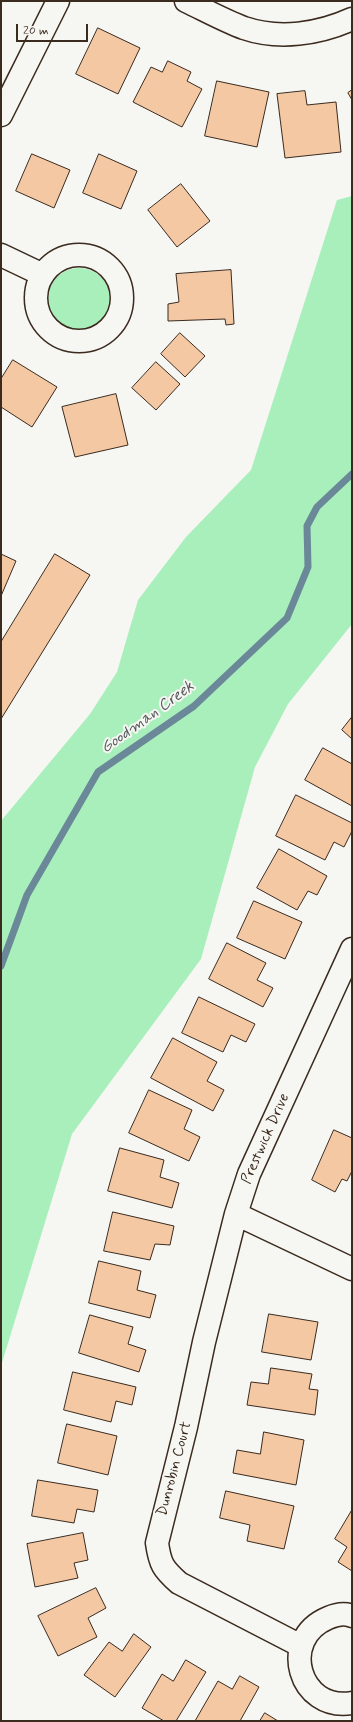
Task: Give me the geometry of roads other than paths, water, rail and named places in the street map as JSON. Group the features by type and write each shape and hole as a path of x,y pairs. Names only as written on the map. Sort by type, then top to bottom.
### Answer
{"street":[{"path":"1,115 58,1"},
{"path":"186,1 244,28 276,35 316,31 352,19"},
{"path":"1,255 43,276"},
{"name":"Prestwick Drive","path":"236,1214 249,1174 352,949"},
{"path":"236,1214 352,1269"},
{"name":"Dunrobin Court","path":"236,1214 204,1342 186,1427 160,1526 157,1543 159,1560 167,1573 179,1583 301,1646"},
{"path":"352,1616 334,1616 320,1622 308,1632 301,1646 299,1660 302,1673 308,1686 318,1696 331,1702 345,1704 352,1703"}],"waterway":[{"name":"Goodman Creek","path":"1,966 27,895 98,772 194,706 287,618 308,567 307,526 317,507 352,474"}]}
